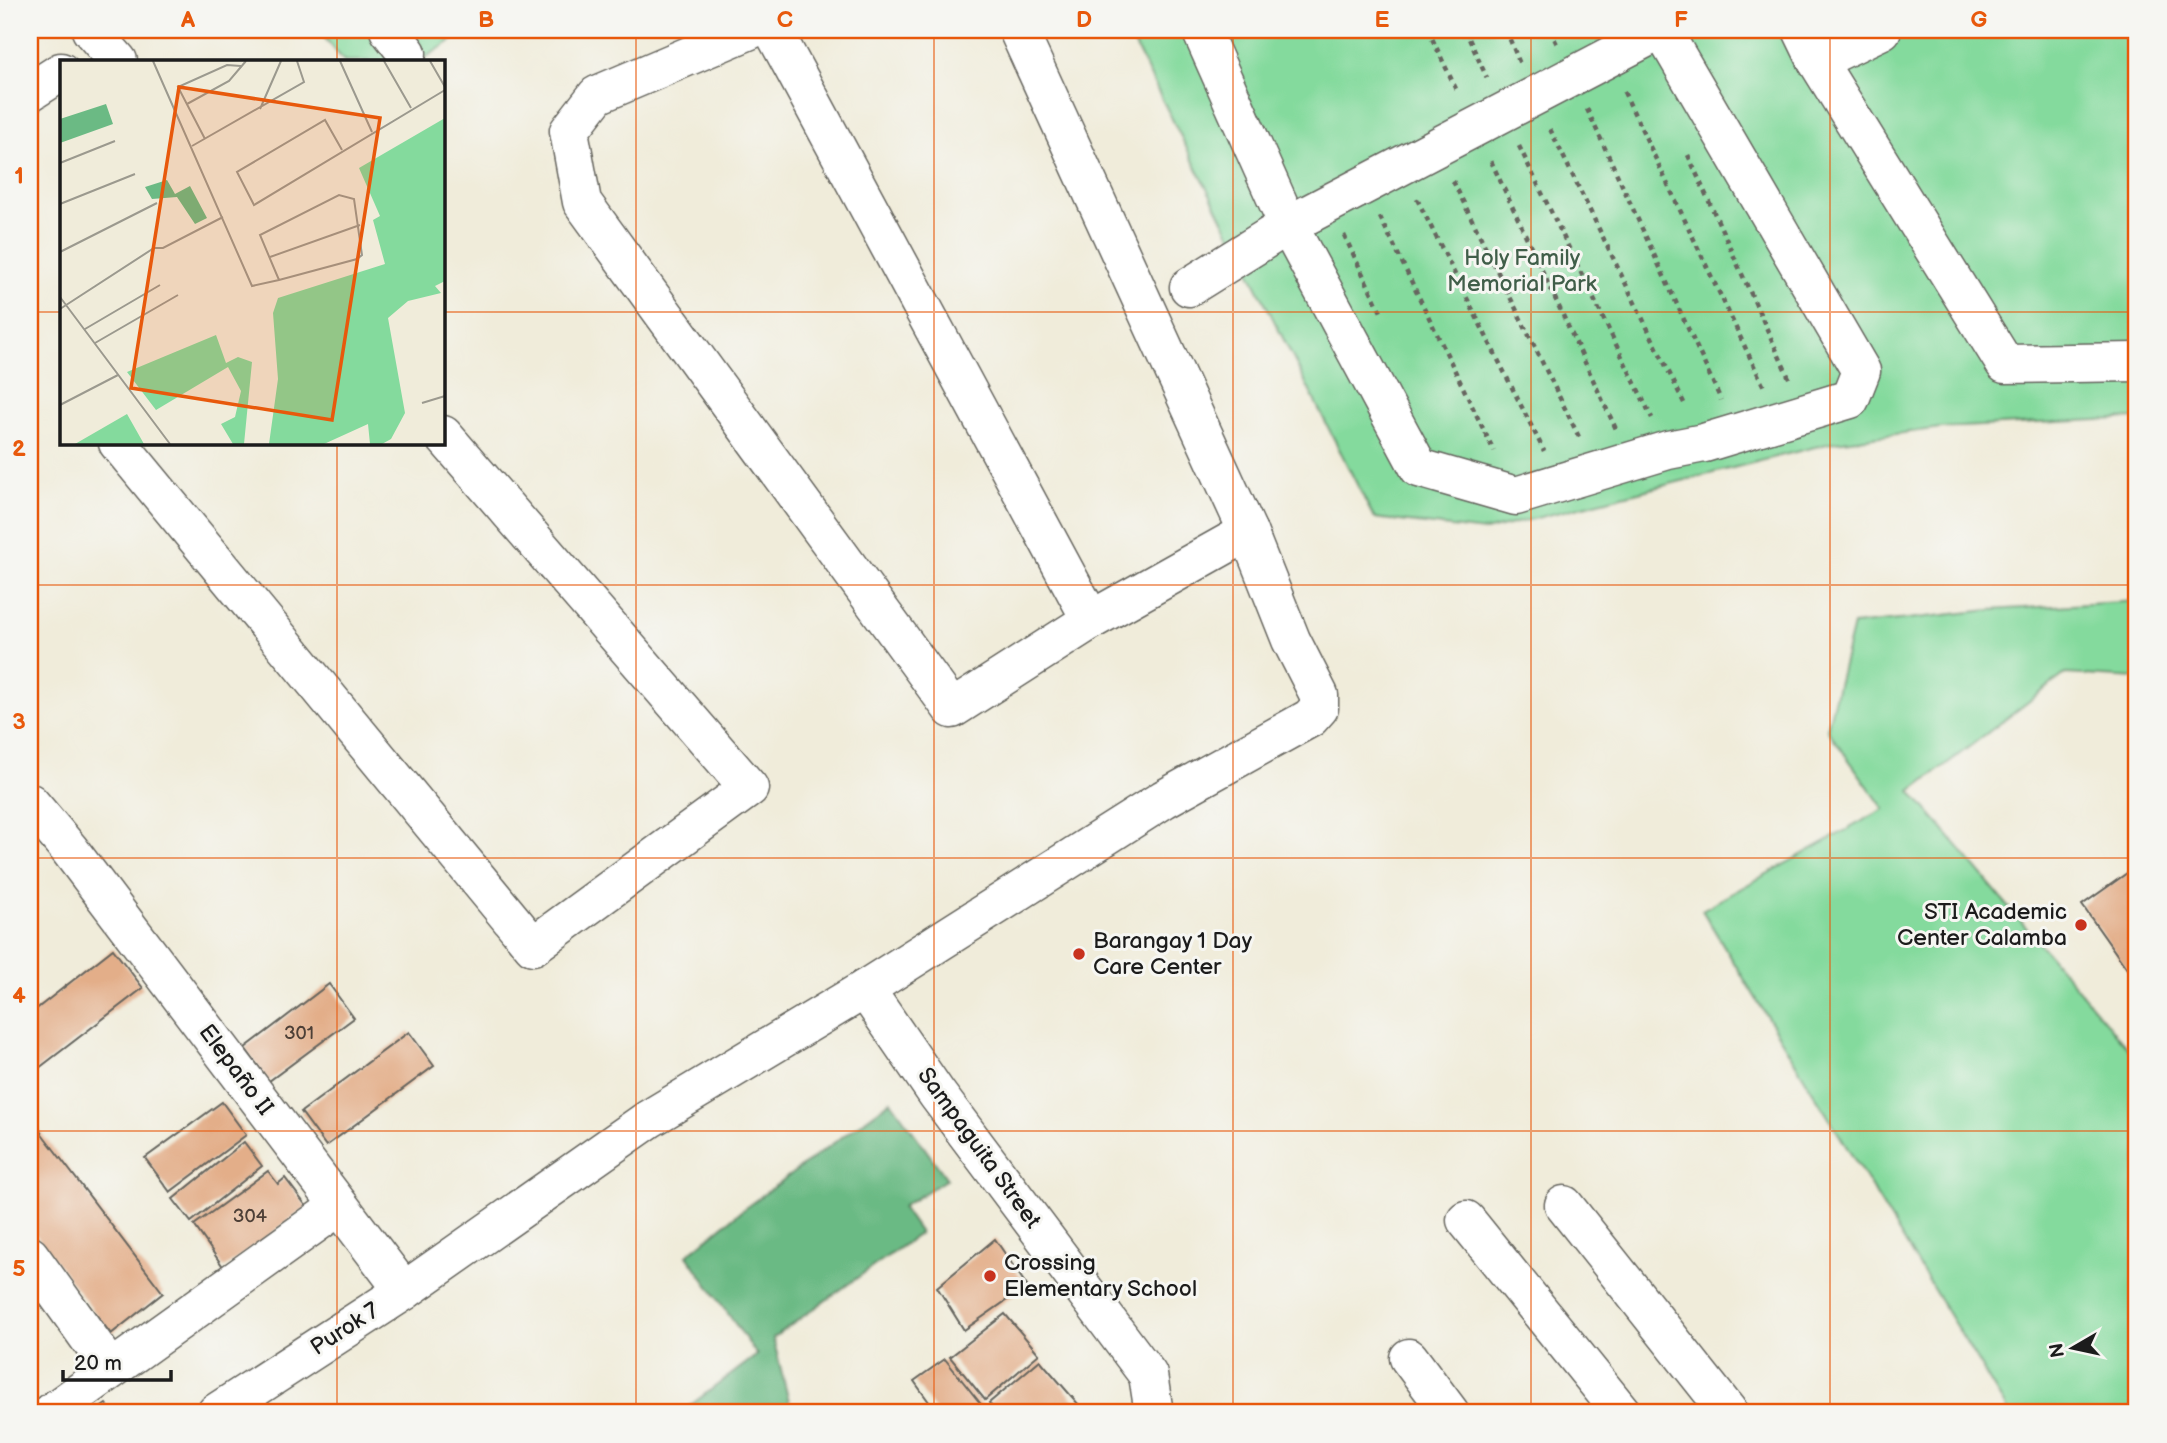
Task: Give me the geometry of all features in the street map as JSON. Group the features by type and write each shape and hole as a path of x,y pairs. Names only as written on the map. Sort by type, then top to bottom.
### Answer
{"street":[{"path":"750,30 597,95 569,131 582,202 952,709 1091,620 1248,532 1018,30"},
{"path":"773,30 1091,620"},
{"path":"1189,286 1288,225 1661,30 1861,371 1850,399 1516,496 1419,468 1288,225 1201,30"},
{"path":"1882,30 1810,45 2005,364 2137,362"},
{"path":"30,92 60,73"},
{"path":"119,444 533,946 749,788 444,436"},
{"name":"Purok 7","path":"216,1413 404,1290 649,1118 865,989 1164,799 1310,718 1319,708 1319,695 1291,640 1248,532"},
{"name":"Elepaño II","path":"30,803 69,849 338,1207 404,1290"},
{"path":"30,845 69,849"},
{"name":"Sampaguita Street","path":"865,989 937,1094 1149,1374 1154,1413"},
{"path":"1564,1205 1729,1413"},
{"path":"51,1413 338,1207"},
{"path":"1466,1220 1622,1413"},
{"path":"30,1256 111,1369"},
{"path":"1409,1358 1450,1413"}],"path":[{"path":"1428,30 1504,112 1703,442"},
{"path":"1465,30 1504,112 1703,442"},
{"path":"1506,30 1504,112 1614,467"},
{"path":"1550,30 1572,77 1703,442"},
{"path":"1608,58 1792,416"},
{"path":"1436,147 1614,467"},
{"path":"1687,153 1792,416"},
{"path":"1401,166 1560,483"},
{"path":"1364,185 1516,496"}],"green space":[{"path":"318,30 468,30 422,60 343,60"},
{"name":"Holy Family Memorial Park","path":"1127,30 2137,30 2137,418 1941,428 1835,442 1485,531 1374,518"},
{"path":"2137,601 2137,678 2065,674 1911,791 2137,1059 2137,1406 2131,1413 2009,1413 1702,910 1884,809 1827,729 1853,625 1990,610"},
{"path":"891,1101 947,1179 902,1207 920,1233 773,1338 792,1413 680,1413 757,1355 687,1255 741,1211"}],"building":[{"path":"2137,866 2137,983 2082,905"},
{"path":"113,949 143,988 30,1075 30,1014"},
{"path":"329,984 354,1018 269,1081 245,1048"},
{"path":"409,1032 434,1066 326,1146 301,1112"},
{"path":"222,1102 246,1135 170,1192 145,1158"},
{"path":"30,1118 163,1293 111,1334 30,1227"},
{"path":"244,1142 262,1166 191,1222 173,1199"},
{"path":"268,1171 278,1184 285,1178 307,1207 224,1268 194,1225"},
{"path":"995,1239 1027,1286 964,1330 937,1287"},
{"path":"1005,1314 1039,1354 985,1400 950,1357"},
{"path":"945,1359 988,1413 937,1413 914,1381"},
{"path":"1040,1360 1086,1413 997,1413 989,1403"},
{"path":"106,1404 113,1413 93,1413"}],"place":[{"name":"STI Academic Center Calamba","path":"2081,925"},
{"name":"Barangay 1 Day Care Center","path":"1079,954"},
{"name":"Crossing Elementary School","path":"990,1276"}]}
